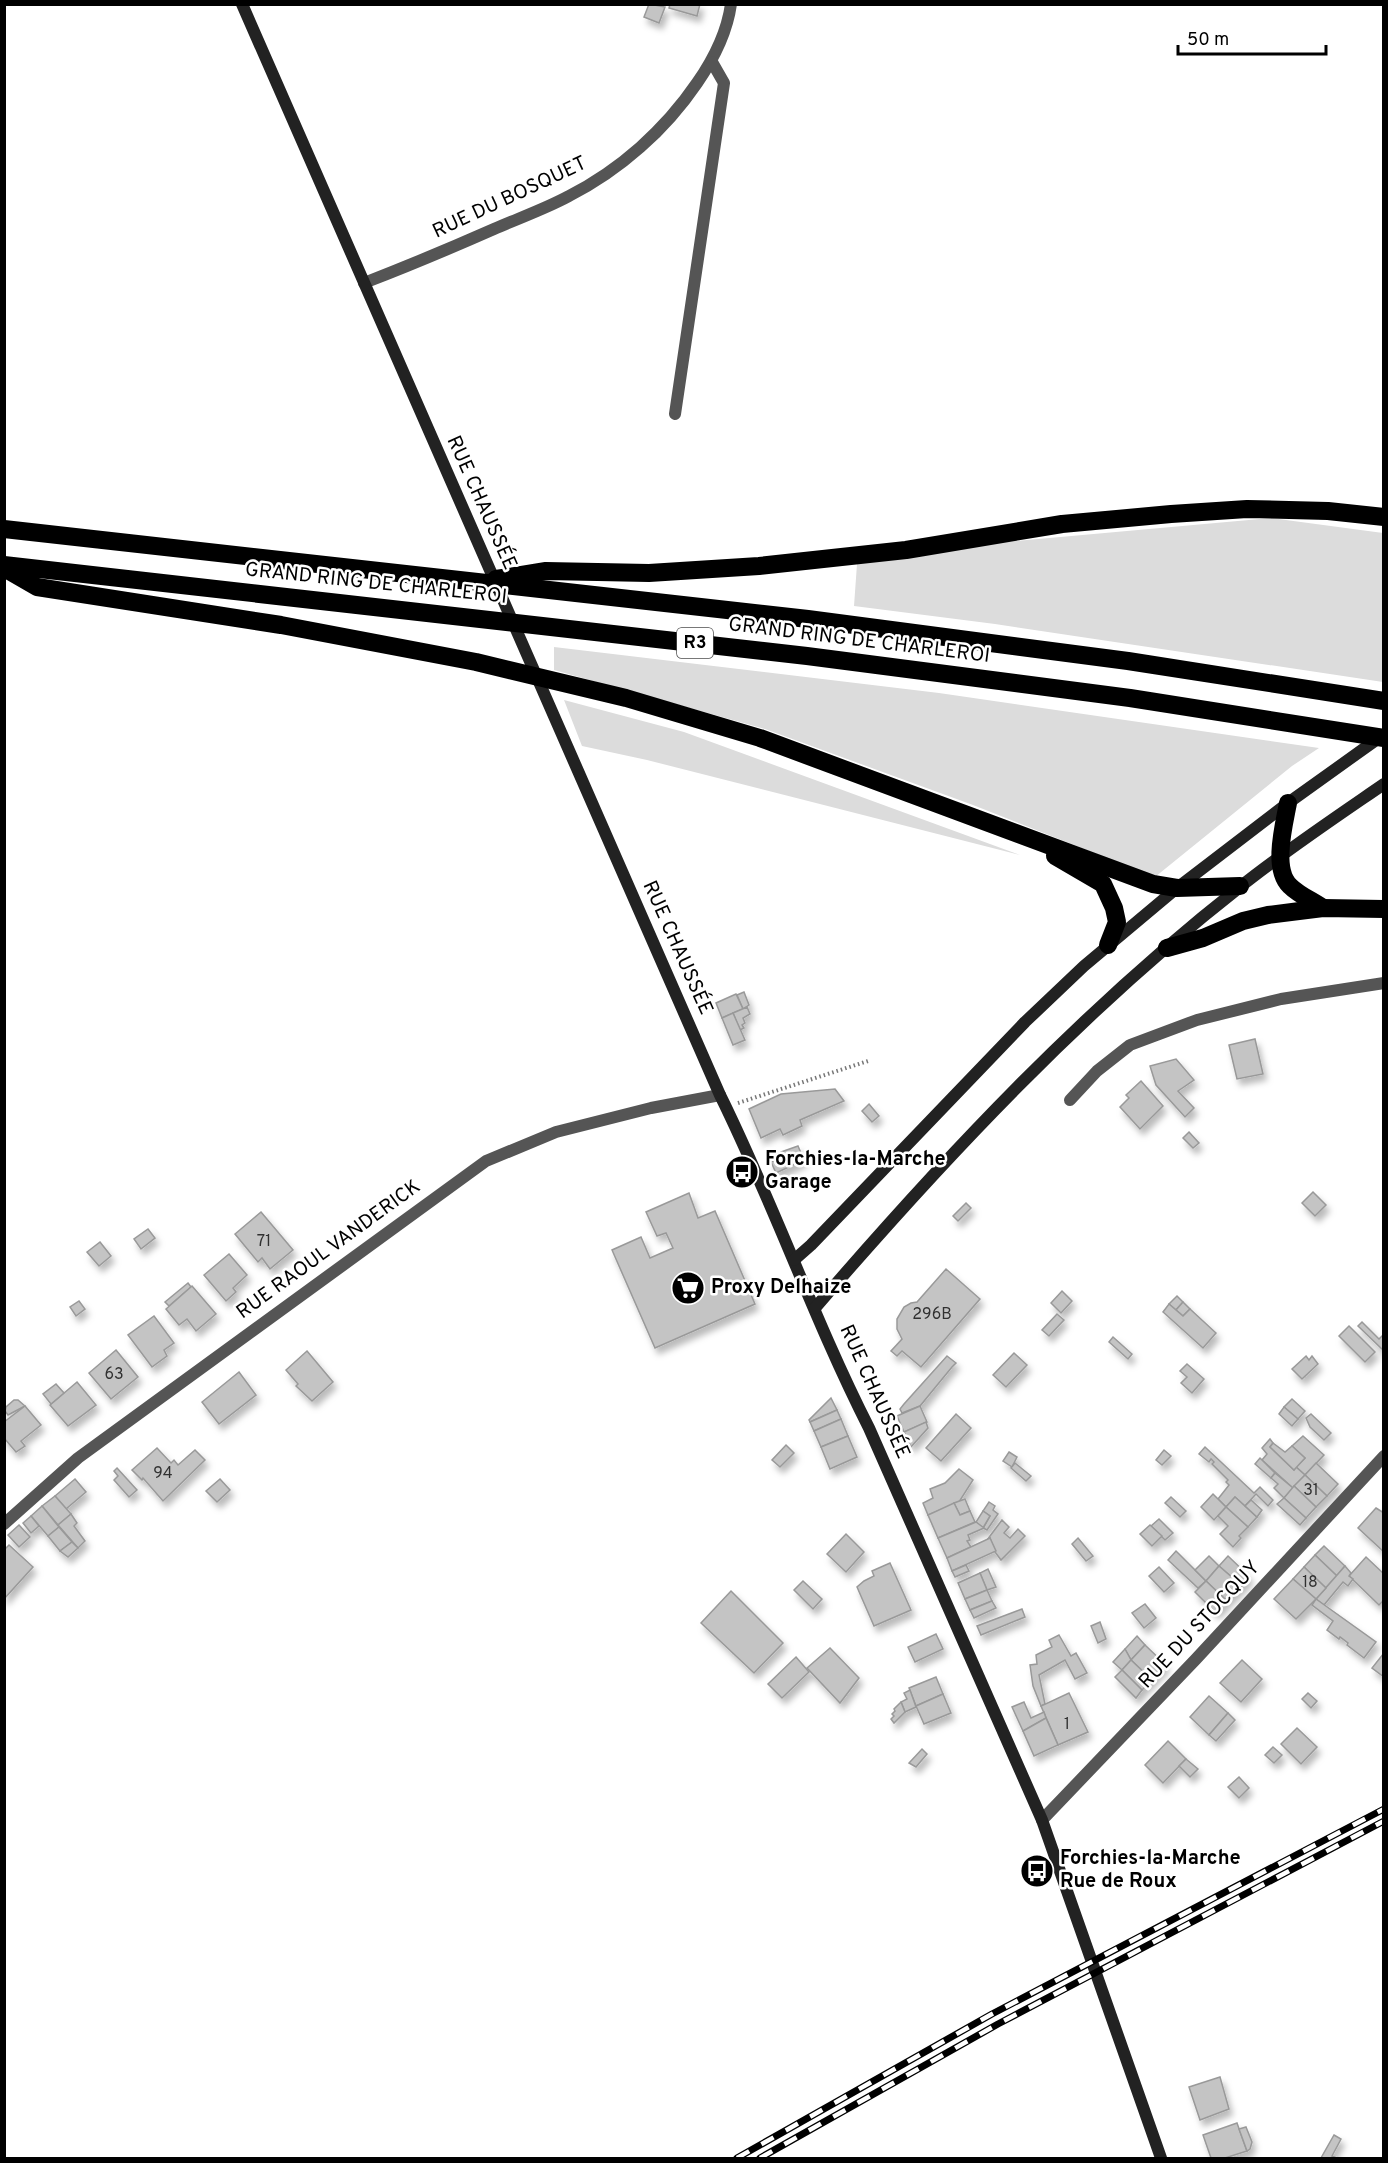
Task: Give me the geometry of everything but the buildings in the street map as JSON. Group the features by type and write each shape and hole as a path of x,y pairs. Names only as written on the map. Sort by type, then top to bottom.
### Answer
{"highway":[{"path":"469,583 546,571 649,573 759,566 906,550 1062,524 1171,514 1247,509 1329,511 1383,517"},
{"name":"GRAND RING DE CHARLEROI","path":"4,530 808,619 1128,661 1383,701"},
{"path":"4,566 37,587 292,627 476,662 626,698 760,738 854,771 1153,884 1177,888 1240,886"},
{"name":"GRAND RING DE CHARLEROI","path":"4,566 807,656 1130,698 1383,737"},
{"path":"1288,803 1280,858 1289,886 1323,908"},
{"path":"1017,834 1103,884 1114,908 1117,922 1108,945"},
{"path":"1167,948 1203,938 1243,921 1268,915 1323,908 1383,909"}],"main road":[{"name":"RUE CHAUSSÉE","path":"242,4 454,492 794,1260 845,1382 869,1428 1042,1820 1161,2158"},
{"path":"794,1260 1025,1022 1108,945 1177,888 1288,803 1383,737"},
{"path":"815,1308 903,1206 1037,1068 1104,1004 1240,886 1383,784"}],"street":[{"name":"RUE DU BOSQUET","path":"364,283 428,258 569,196 611,171 681,107 712,62 730,14 731,4"},
{"path":"675,414 724,83 712,62"},
{"path":"1070,1100 1096,1071 1130,1045 1197,1020 1281,999 1383,983"},
{"name":"RUE RAOUL VANDERICK","path":"4,1524 78,1458 486,1161 556,1132 651,1108 723,1101"},
{"name":"RUE DU STOCQUY","path":"1042,1820 1196,1659 1383,1456"}],"path":[{"path":"723,1101 868,1061"}],"shaded area":[{"path":"1271,518 1383,533 1383,682 995,624 854,606 857,564 994,543"},
{"path":"554,647 939,693 1319,748 1292,766 1155,877 973,805 765,729 554,670"},
{"path":"564,700 684,732 1020,855 647,760 582,746"}],"railway":[{"path":"737,2158 992,2014 1384,1809"},
{"path":"760,2158 998,2024 1384,1821"}],"place":[{"name":"Forchies-la-Marche Garage","path":"742,1172"},
{"name":"Proxy Delhaize","path":"688,1288"},
{"name":"Forchies-la-Marche Rue de Roux","path":"1037,1871"}]}
